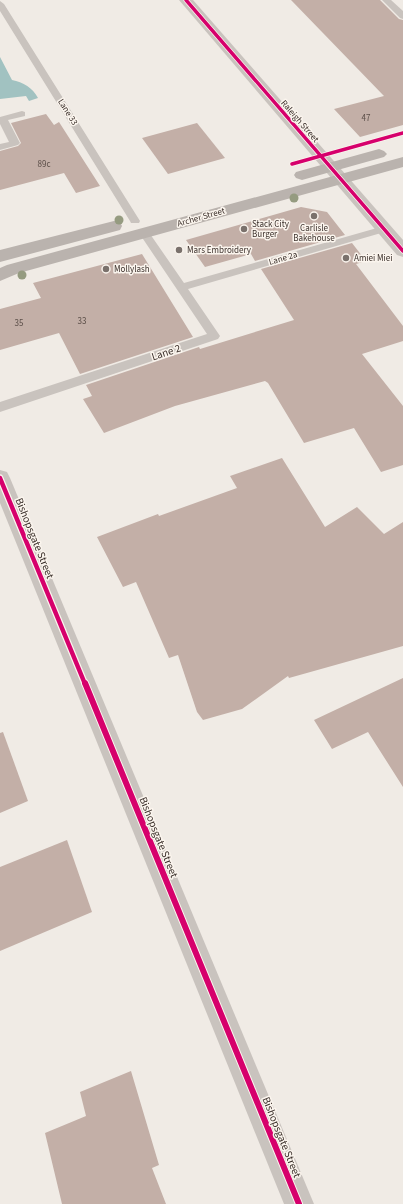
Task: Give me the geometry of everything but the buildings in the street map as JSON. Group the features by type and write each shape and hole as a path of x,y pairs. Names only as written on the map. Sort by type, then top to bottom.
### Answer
{"main road":[{"name":"Archer Street","path":"0,275 13,269 249,191 403,147"},
{"name":"Archer Street","path":"0,256 256,201 341,180 403,162"}],"street":[{"name":"Raleigh Street","path":"186,0 403,251"},
{"name":"Bishopsgate Street","path":"0,478 299,1204"}],"lane":[{"path":"386,0 403,16"},
{"name":"Lane 33","path":"0,4 139,227"},
{"path":"0,147 15,143 2,119 22,114"},
{"name":"Lane 2","path":"0,407 214,336 182,287 139,227"},
{"name":"Lane 2a","path":"182,287 384,229"}],"water":[{"path":"0,57 12,80 27,86 38,98 29,101 26,96 0,99"}],"cycle path":[{"path":"186,0 403,251"},
{"path":"292,164 403,133"},
{"path":"0,478 299,1204"}],"place":[{"name":"Carlisle Bakehouse","path":"314,216"},
{"name":"Stack City Burger","path":"244,229"},
{"name":"Mars Embroidery","path":"179,250"},
{"name":"Amiei Miei","path":"346,258"},
{"name":"Mollylash","path":"106,269"}]}
